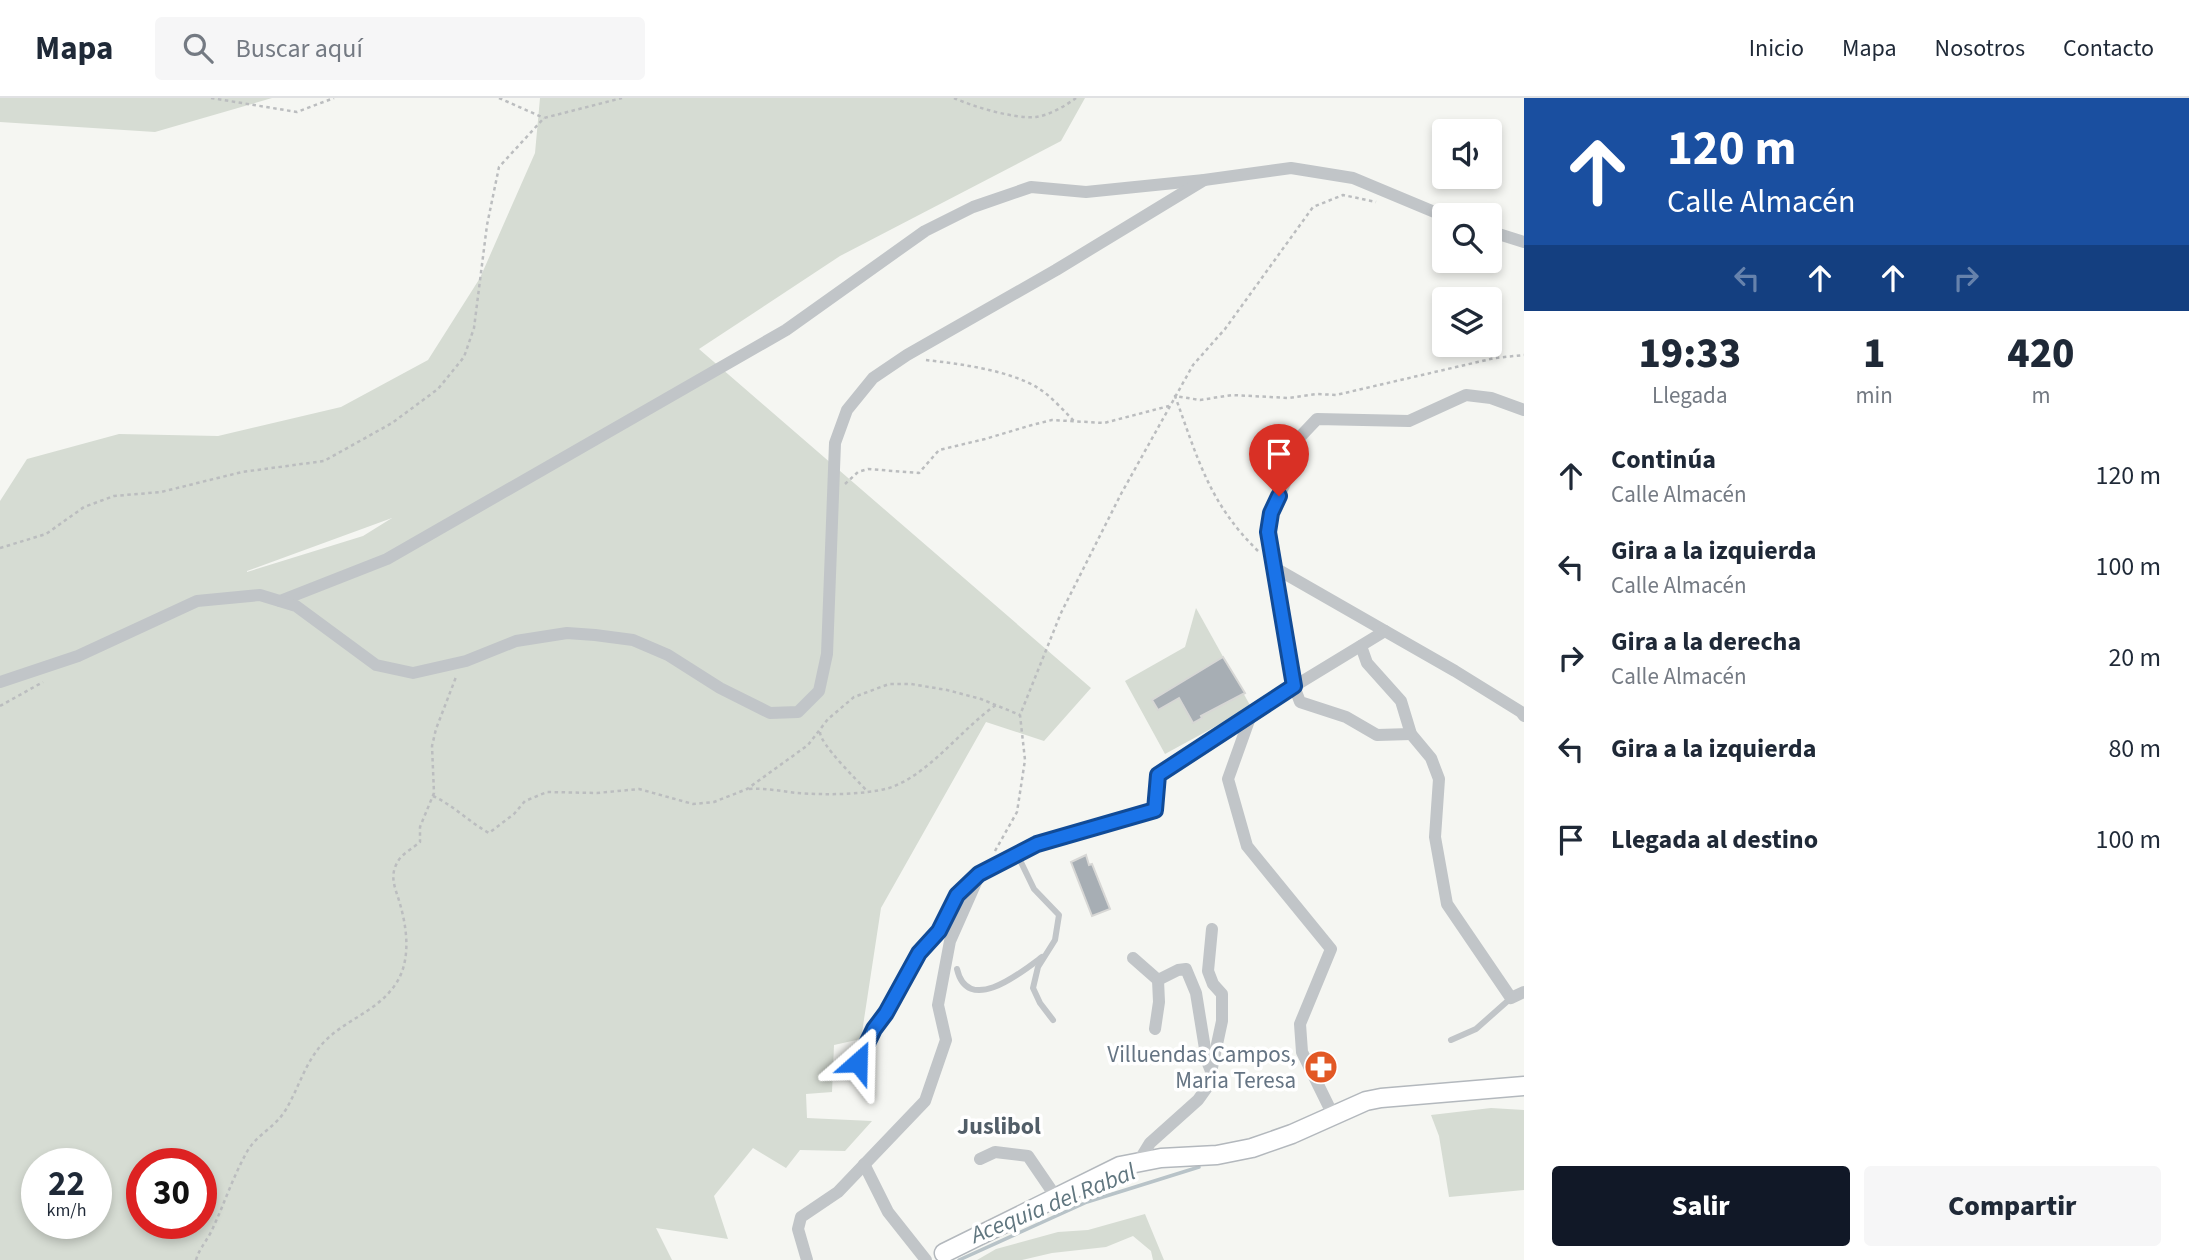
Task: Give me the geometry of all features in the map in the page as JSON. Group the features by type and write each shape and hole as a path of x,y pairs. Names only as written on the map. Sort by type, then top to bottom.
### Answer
{"street":[{"path":"279,601 387,559 786,330 925,231 973,206 1031,187 1086,192 1291,168 1353,178 1432,211"},
{"path":"0,682 78,656 197,601 260,595 296,606 376,665 413,673 458,663 516,641 567,633 633,640 668,655 720,688 770,713 798,712 819,691 827,654 835,443 847,410 873,378 907,355 1056,270 1204,180"},
{"path":"1502,235 1524,242"},
{"path":"1411,734 1377,736 1346,716 1300,702 1294,686 1268,532 1271,513 1287,480 1298,439 1317,418 1409,421 1466,395 1490,398 1524,410"},
{"path":"1275,568 1455,671 1524,716"},
{"path":"858,1062 874,1029 886,1013 919,953 939,931 957,895 979,874 1037,844 1155,810 1158,775 1252,712 1385,631"},
{"path":"1361,646 1367,663 1401,701 1411,734 1431,758 1439,779 1435,837 1447,904 1511,998 1524,992"},
{"path":"1252,712 1228,779 1247,846 1331,949 1300,1024 1302,1052 1333,1115"},
{"path":"807,1260 798,1230 801,1217 838,1192 925,1101 946,1040 938,1005 950,941 979,874"},
{"path":"1139,1161 1150,1143 1203,1096 1211,1072 1219,1042 1222,1003 1222,994 1213,984 1208,971 1212,929"},
{"path":"1133,958 1158,980 1159,1002 1155,1029"},
{"path":"1158,980 1186,969 1196,993 1211,1072"},
{"path":"864,1164 888,1212 933,1258 1106,1171 1139,1161 1217,1155 1252,1148 1292,1135 1333,1115 1381,1098 1524,1086"},
{"path":"980,1159 995,1152 1028,1156 1056,1197"}],"lane":[{"path":"1017,854 1034,889 1059,915 1055,940 1034,979 1033,988 1053,1020"},
{"path":"957,969 962,983 981,990 998,987 1046,954"},
{"path":"1451,1040 1476,1029 1511,998"}],"path":[{"path":"211,98 297,112 334,98"},
{"path":"499,98 544,118"},
{"path":"0,548 46,534 84,507 114,496 161,492 242,472 324,461 392,423 438,389 464,357 474,328 487,225 499,167 544,118 622,98"},
{"path":"954,98 1007,113 1036,117 1062,108 1076,98"},
{"path":"979,874 1005,836 1017,811 1026,760 1020,715 1061,613 1121,494 1193,365 1225,329 1313,207 1343,195 1381,204"},
{"path":"907,355 994,372 1022,381 1039,388 1074,421"},
{"path":"1175,396 1200,400 1232,395 1289,398 1317,394 1336,395 1495,358 1524,355"},
{"path":"1175,396 1208,485 1239,533 1275,568"},
{"path":"833,495 858,472 868,469 919,473 939,450 1052,419 1104,423 1169,406"},
{"path":"195,1260 210,1234 248,1150 259,1136 284,1114 313,1055 342,1025 376,1006 397,982 407,943 400,903 392,878 401,856 420,842 421,827 433,796 432,747 458,663"},
{"path":"433,796 489,833 514,814 524,801 547,792 597,793 639,789 693,804 714,802 747,789 808,745 835,712 854,697 889,684 911,684 947,690 981,699 1020,715"},
{"path":"747,789 810,794 890,788 920,770 948,748 981,715 996,705"},
{"path":"820,730 820,738 826,747 867,791"}],"shaded area":[{"path":"0,98 272,98 155,132 0,122"},
{"path":"540,98 1085,98 1061,141 840,256 699,349 1091,688 1044,741 986,722 881,908 861,1039 834,1045 832,1092 806,1094 807,1118 872,1121 845,1151 800,1150 786,1168 753,1148 714,1196 728,1239 656,1228 672,1260 0,1260 0,501 27,459 119,434 218,436 341,407 428,360 480,278 535,153","holes":["392,518 363,536 247,572"]},
{"path":"1196,608 1251,707 1165,754 1125,681 1185,647"},
{"path":"1491,1108 1524,1110 1524,1190 1449,1197 1439,1136 1431,1115"},
{"path":"1145,1214 1164,1260 1153,1260 1151,1251 1133,1236 1106,1247 1052,1253 1022,1260 977,1260 996,1249 1058,1232 1088,1230"}],"building":[{"path":"1223,657 1245,693 1193,723 1179,698 1158,710 1152,700"},
{"path":"1086,855 1110,909 1092,916 1071,862"}],"waterway":[{"name":"Acequia del Rabal","path":"959,1260 1087,1202 1199,1167"}],"place":[{"name":"Villuendas Campos, Maria Teresa","path":"1321,1067"}],"district":[{"name":"Juslibol","path":"999,1126"}],"route":[{"path":"858,1062 874,1029 886,1013 919,953 939,931 957,895 979,874 1037,844 1155,810 1158,775 1294,686 1268,532 1271,513 1279,496"}]}
